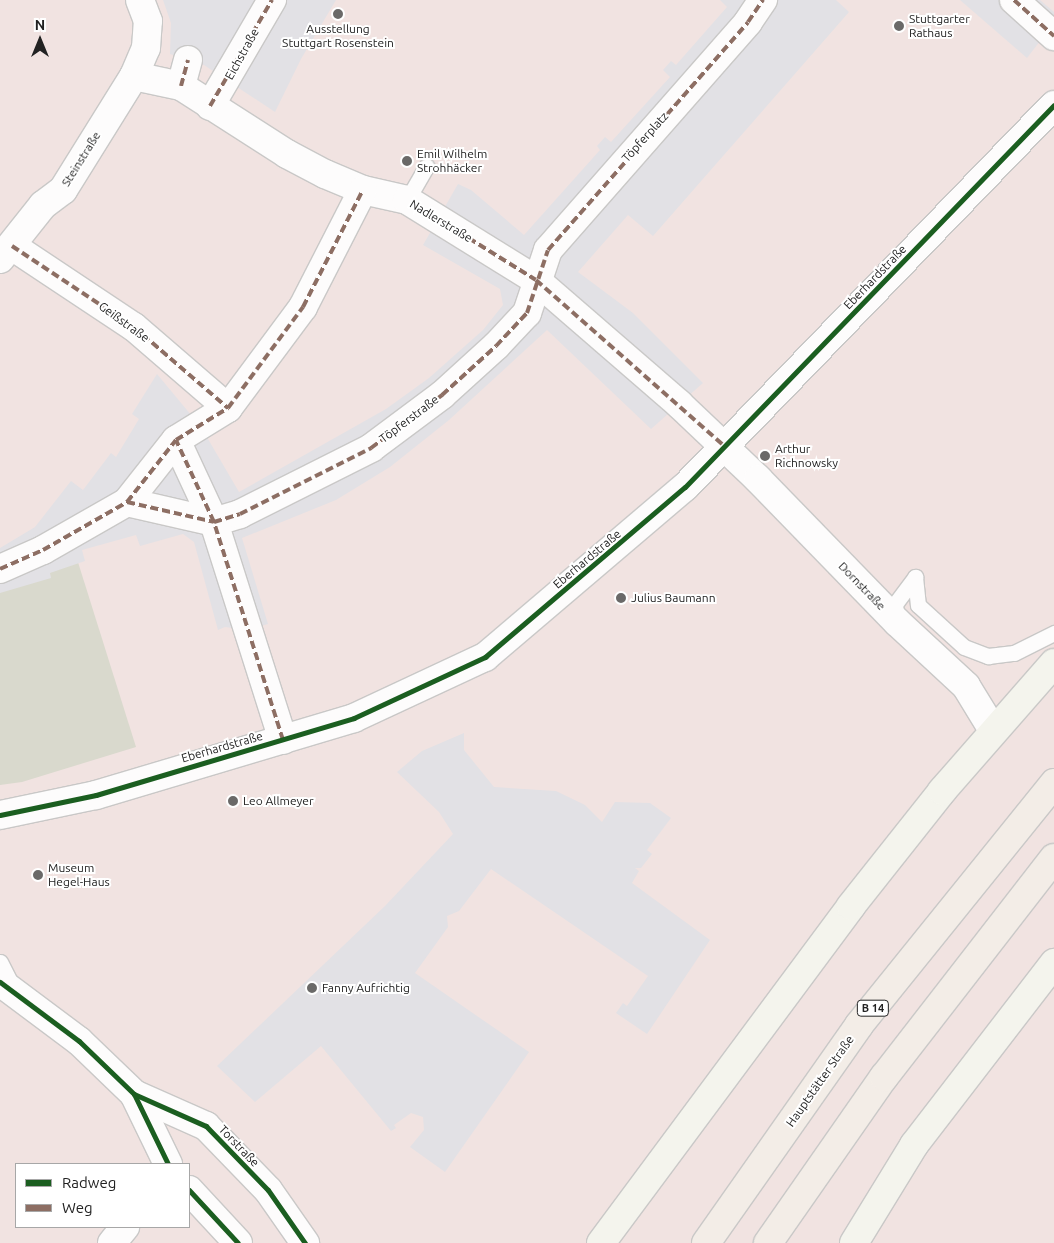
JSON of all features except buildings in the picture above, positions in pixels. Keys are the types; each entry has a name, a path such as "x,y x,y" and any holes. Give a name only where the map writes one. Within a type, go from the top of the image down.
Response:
{"main road":[{"name":"Hauptstätter Straße","path":"706,1243 859,1025 1054,783"},
{"path":"768,1243 884,1077 944,1003 990,938 1054,858"},
{"path":"990,938 1054,887"}],"street":[{"path":"134,76 146,48 148,21 140,0"},
{"name":"Eichstraße","path":"210,106 272,0"},
{"name":"Töpferplatz","path":"536,280 548,250 748,22 763,0"},
{"path":"1014,0 1054,36"},
{"path":"181,86 188,60"},
{"name":"Nadlerstraße","path":"134,76 181,86 287,154 363,190 407,200 536,280 724,446"},
{"name":"Steinstraße","path":"6,252 43,206 63,190 134,76"},
{"name":"Eberhardstraße","path":"3,817 96,794 354,718 485,657 678,493 1054,105"},
{"path":"0,568 43,550 127,502 176,440 228,408 303,307 363,190"},
{"name":"Geißstraße","path":"6,252 134,327 228,408"},
{"name":"Töpferstraße","path":"214,522 240,514 371,448 442,395 496,346 527,313 536,280"},
{"path":"176,440 214,522 283,740"},
{"name":"Dornstraße","path":"724,446 897,622 966,686 993,730"},
{"path":"127,502 214,522"},
{"path":"601,1243 851,906 993,730 1054,663"},
{"path":"854,1243 914,1145 1054,963"},
{"name":"Torstraße","path":"9,988 79,1041 134,1094 206,1126 268,1190 305,1243"},
{"name":"Torstraße","path":"134,1094 168,1163"},
{"path":"190,1191 238,1243"},
{"path":"112,1243 124,1228"}],"lane":[{"path":"407,200 427,166"},
{"path":"897,622 894,604 914,577 918,605 964,647 988,656 1014,653 1054,633"},
{"path":"0,962 9,988"}],"shaded area":[{"path":"0,0 1054,0 1054,1243 0,1243"},
{"path":"163,0 336,0 301,59 275,112 204,65 170,54 171,23"},
{"path":"720,0 836,0 849,12 653,236 628,215 578,272 633,313 703,383 651,429 547,330 449,420 390,467 336,500 242,538 268,624 247,630 225,627 218,630 194,542 183,534 140,546 136,535 82,550 85,561 50,573 51,578 0,593 0,548 35,527 71,481 83,490 111,453 116,457 139,419 132,414 157,374 201,427 239,492 386,409 429,378 483,330 503,305 500,289 423,245 458,184 471,190 524,235 600,150 597,146 605,137 611,142 670,77 663,70 671,61 676,65 727,7"},
{"path":"960,0 1040,0 1054,12 1054,23 1027,58"},
{"path":"77,559 136,747 22,782 0,785 0,582"},
{"path":"464,733 464,750 494,787 556,791 585,805 602,822 615,802 650,803 671,818 647,850 652,854 641,868 635,868 639,871 632,883 710,940 647,1034 616,1013 623,1003 627,1006 648,976 491,869 459,911 447,916 448,927 415,973 529,1052 445,1172 410,1147 424,1130 423,1117 411,1113 394,1125 396,1128 391,1131 321,1046 255,1102 217,1066 385,906 453,834 439,812 397,772 422,751"}],"marked path":[{"path":"210,106 272,0"},
{"path":"283,740 214,522 240,514 371,448 442,395 496,346 527,313 548,250 748,22 763,0"},
{"path":"1014,0 1054,36"},
{"path":"181,86 188,60"},
{"path":"0,569 43,550 127,502 176,440 228,408 303,307 363,190"},
{"path":"438,219 536,280 724,446"},
{"path":"12,246 134,327 228,408"},
{"path":"127,502 214,522 176,440"}],"cycle path":[{"path":"0,815 96,795 354,718 485,657 685,487 1054,105"},
{"path":"0,982 79,1041 134,1094 206,1126 268,1190 305,1243"},
{"path":"134,1094 168,1163"},
{"path":"190,1191 238,1243"}],"place":[{"name":"Ausstellung Stuttgart Rosenstein","path":"338,14"},
{"name":"Stuttgarter Rathaus","path":"899,26"},
{"name":"Emil Wilhelm Strohhäcker","path":"407,161"},
{"name":"Arthur Richnowsky","path":"765,456"},
{"name":"Julius Baumann","path":"621,598"},
{"name":"Leo Allmeyer","path":"233,801"},
{"name":"Museum Hegel-Haus","path":"38,875"},
{"name":"Fanny Aufrichtig","path":"312,988"}]}
